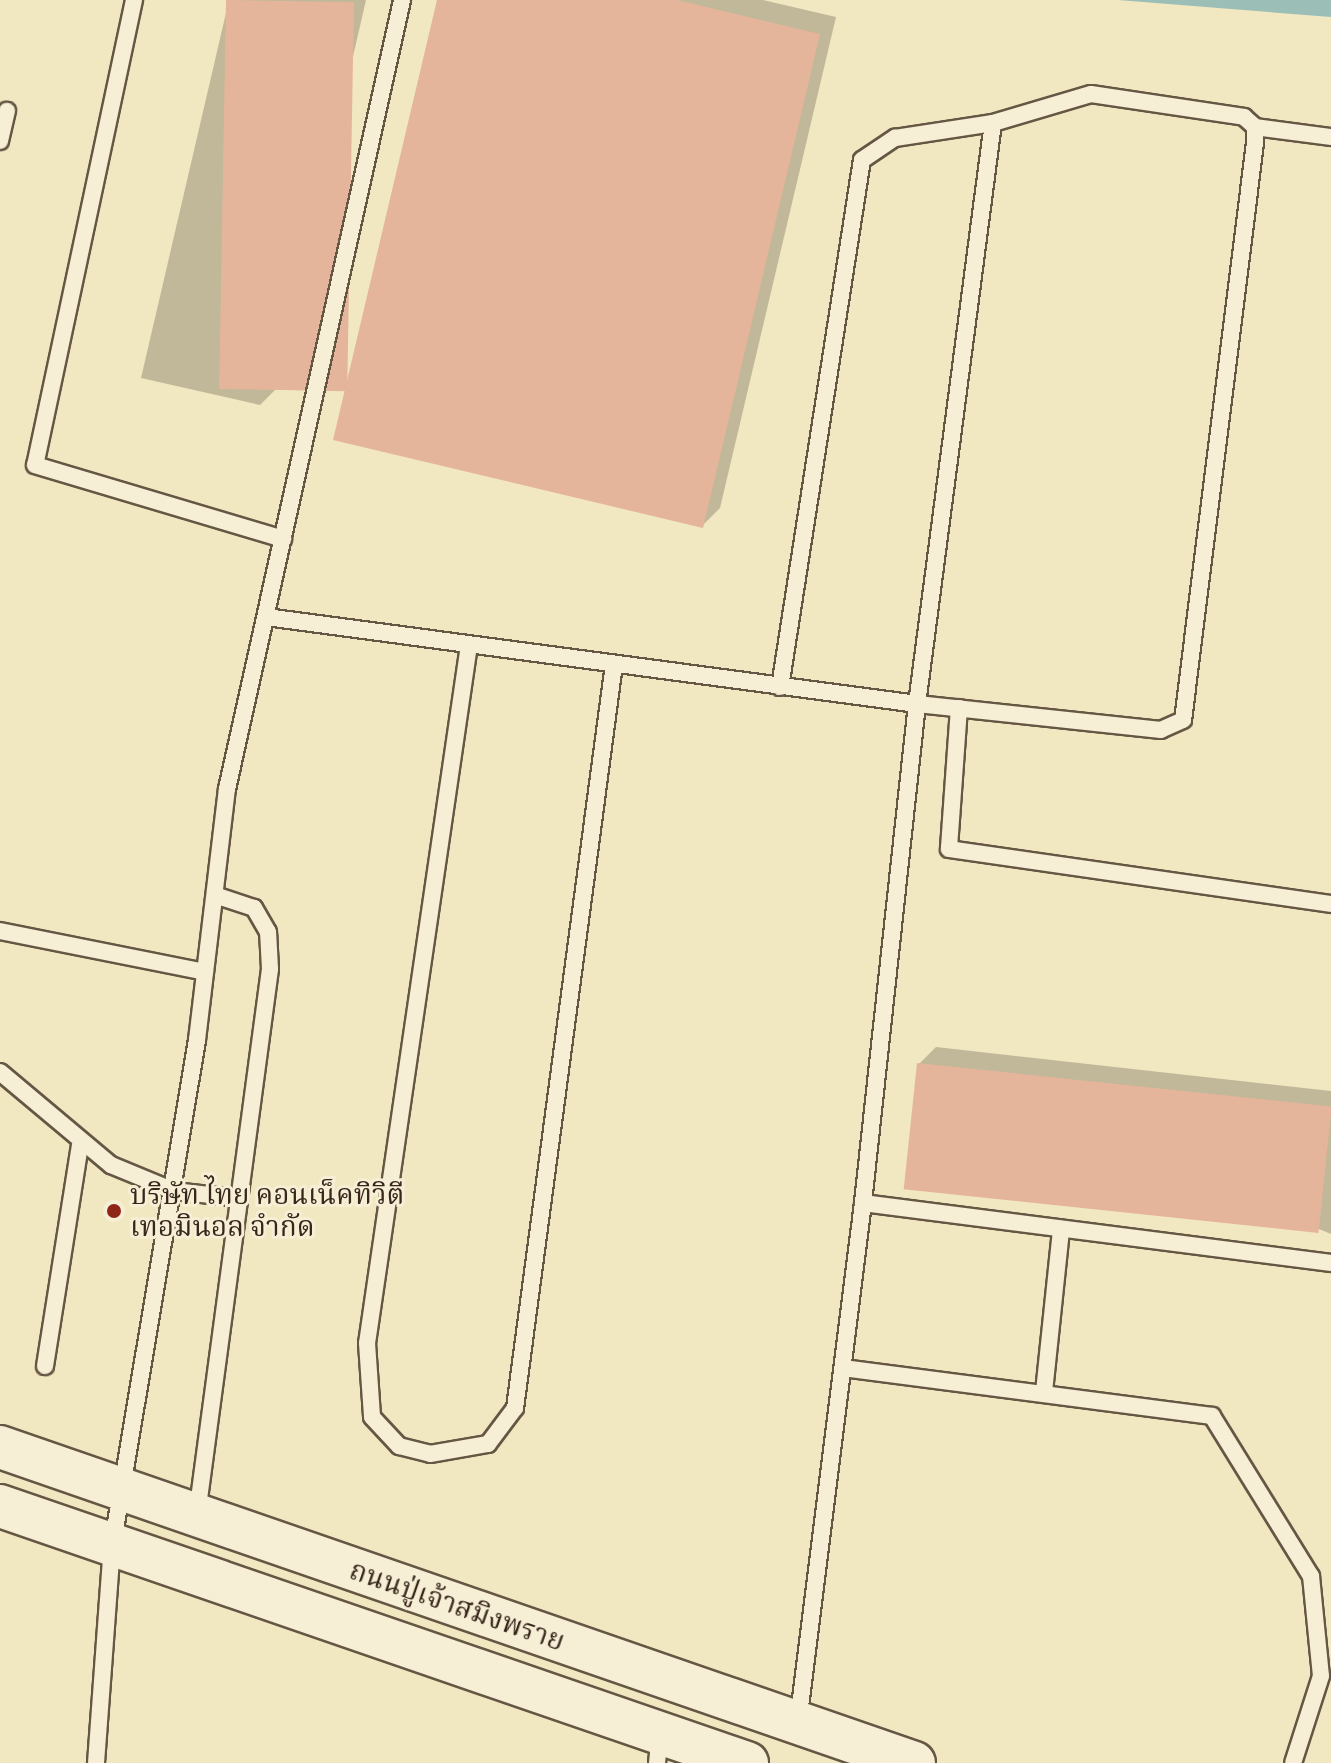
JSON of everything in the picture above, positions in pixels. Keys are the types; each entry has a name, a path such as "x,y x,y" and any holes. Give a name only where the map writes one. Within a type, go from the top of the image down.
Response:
{"main road":[{"name":"ถนนปู่เจ้าสมิงพราย","path":"0,1447 914,1763"},
{"name":"ถนนปู่เจ้าสมิงพราย","path":"0,1506 659,1748 747,1763"}],"lane":[{"path":"134,0 35,465 283,539"},
{"path":"96,1763 112,1547 174,1191 227,789 402,0"},
{"path":"780,687 862,160 895,138 993,123 1091,94 1244,117 1255,127 1331,137"},
{"path":"0,141 7,111"},
{"path":"798,1723 863,1203 917,704 993,123"},
{"path":"266,617 917,704 1161,730 1183,720 1255,127"},
{"path":"469,645 367,1343 372,1417 399,1446 430,1454 488,1444 515,1408 614,664"},
{"path":"959,708 949,849 1331,904"},
{"path":"196,1515 236,1198 270,969 268,932 254,908 215,895"},
{"path":"0,931 205,972"},
{"path":"0,1072 80,1145 174,1191 236,1198"},
{"path":"45,1366 80,1145"},
{"path":"863,1203 1331,1263"},
{"path":"1044,1392 1061,1229"},
{"path":"843,1368 1186,1410 1212,1416 1226,1432 1311,1576 1321,1676 1293,1763"}],"water":[{"path":"1118,0 1331,0 1331,17"}],"building":[{"path":"226,0 354,2 347,391 219,389"},
{"path":"437,0 677,0 820,34 703,528 333,440"},
{"path":"917,1063 1331,1107 1318,1233 904,1189"}],"place":[{"name":"บริษัท ไทย คอนเน็คทิวิตี เทอมินอล จำกัด","path":"114,1211"}]}
